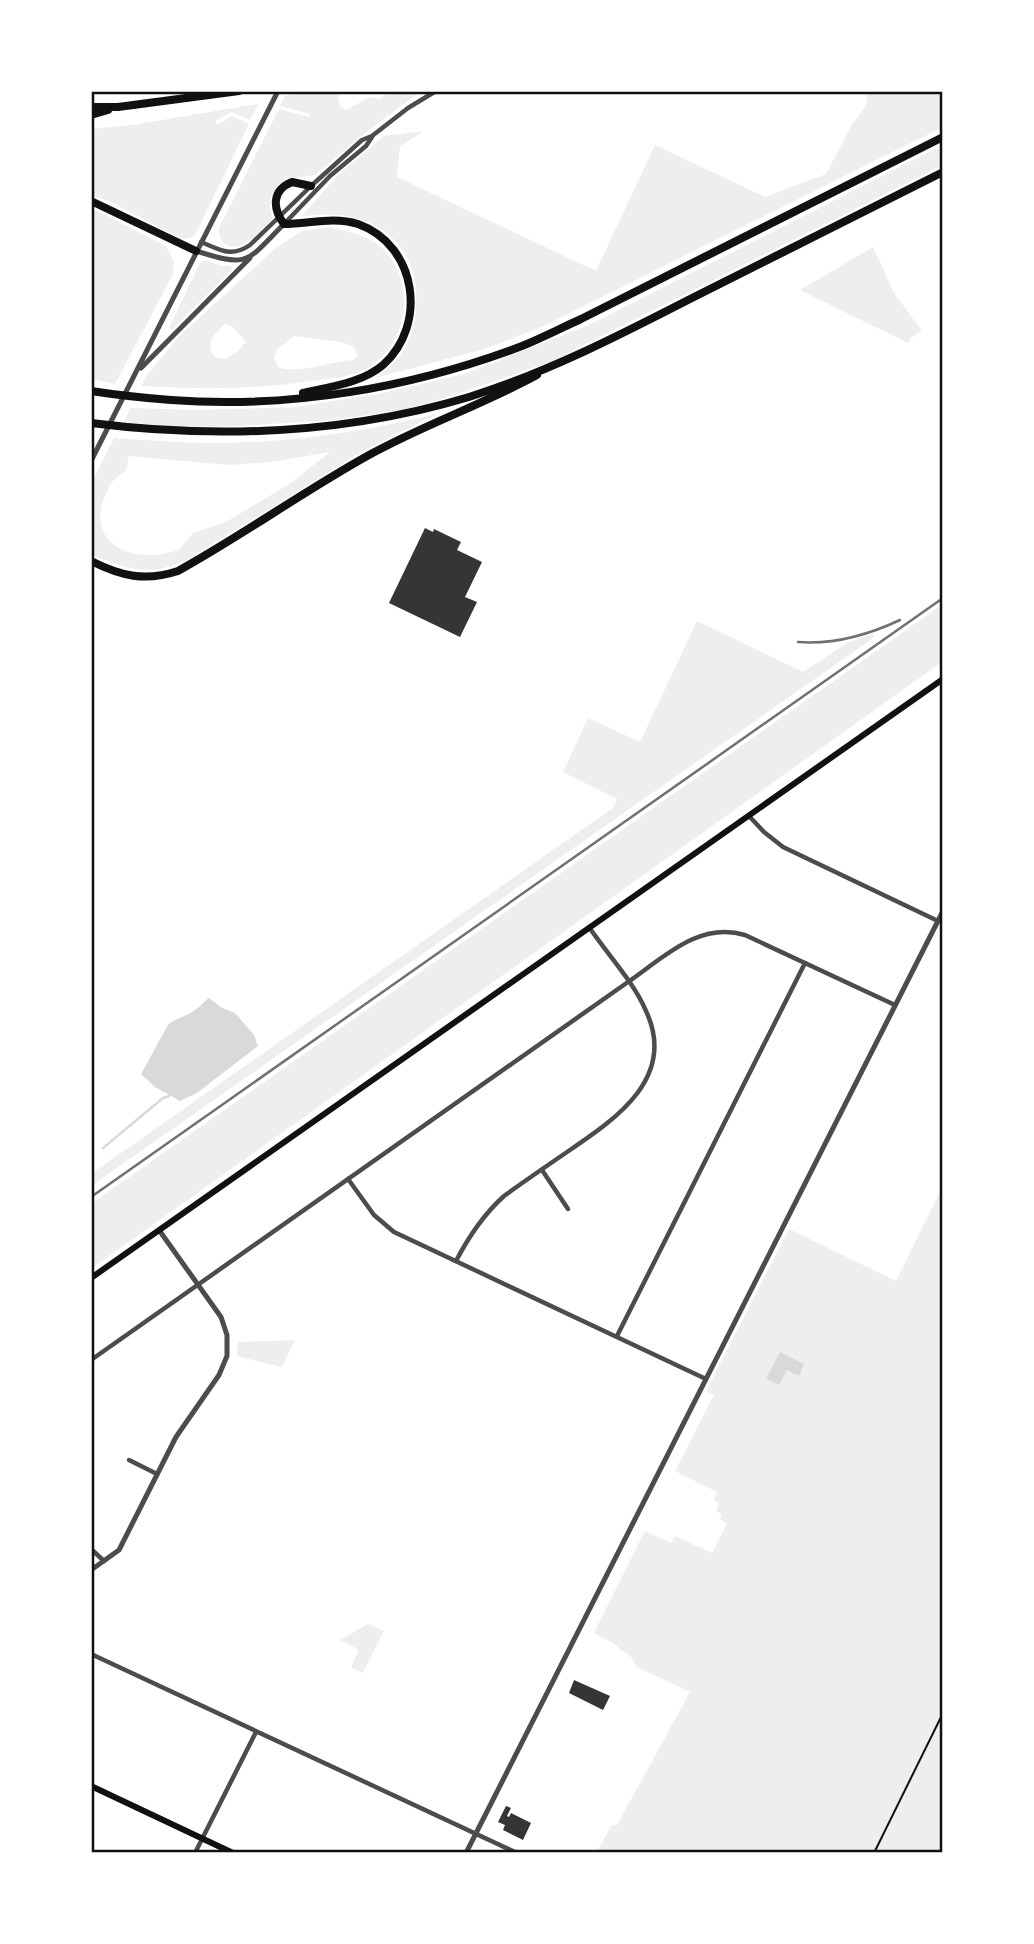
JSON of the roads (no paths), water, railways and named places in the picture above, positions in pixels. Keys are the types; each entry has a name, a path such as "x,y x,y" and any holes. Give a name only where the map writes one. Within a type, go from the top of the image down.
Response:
{"highway":[{"path":"91,107 118,107 239,91"},
{"path":"91,116 118,107"},
{"path":"91,391 172,400 273,400 360,391 472,363 524,345 943,137"},
{"path":"91,561 123,575 141,578 160,577 178,571 369,455 436,422 505,393 943,172"},
{"path":"273,400 369,375 395,352 411,317 412,294 407,274 389,245 375,233 359,225 338,220 282,221 275,205 281,188 299,181 311,186"},
{"path":"91,201 196,251"},
{"path":"91,423 155,431 223,433 350,424 470,397 566,360"}],"main road":[{"path":"91,1278 943,679"},
{"path":"91,1786 233,1853"}],"street":[{"path":"91,461 278,91"},
{"path":"136,373 250,258 311,186 362,140 372,136 408,107 436,91"},
{"path":"201,242 234,254 242,251 282,221 366,146 372,136"},
{"path":"196,251 227,261 250,258"},
{"path":"749,815 783,847 938,921"},
{"path":"466,1853 943,911"},
{"path":"456,1261 477,1225 491,1209 505,1196 614,1118 634,1098 648,1076 654,1054 653,1031 647,1012 589,927"},
{"path":"91,1360 628,982 701,935 720,932 745,935 895,1005"},
{"path":"617,1336 805,963"},
{"path":"542,1170 568,1209"},
{"path":"348,1179 374,1216 386,1226 706,1379"},
{"path":"91,1570 119,1550 182,1427 219,1375 226,1356 228,1341 223,1322 159,1230"},
{"path":"129,1460 157,1474"},
{"path":"91,1549 104,1561"},
{"path":"91,1654 517,1853"},
{"path":"195,1853 256,1732"}],"waterway":[{"path":"103,1148 163,1098 169,1096"}],"railway":[{"path":"91,1197 943,598"},
{"path":"798,642 851,638 900,620"}]}
